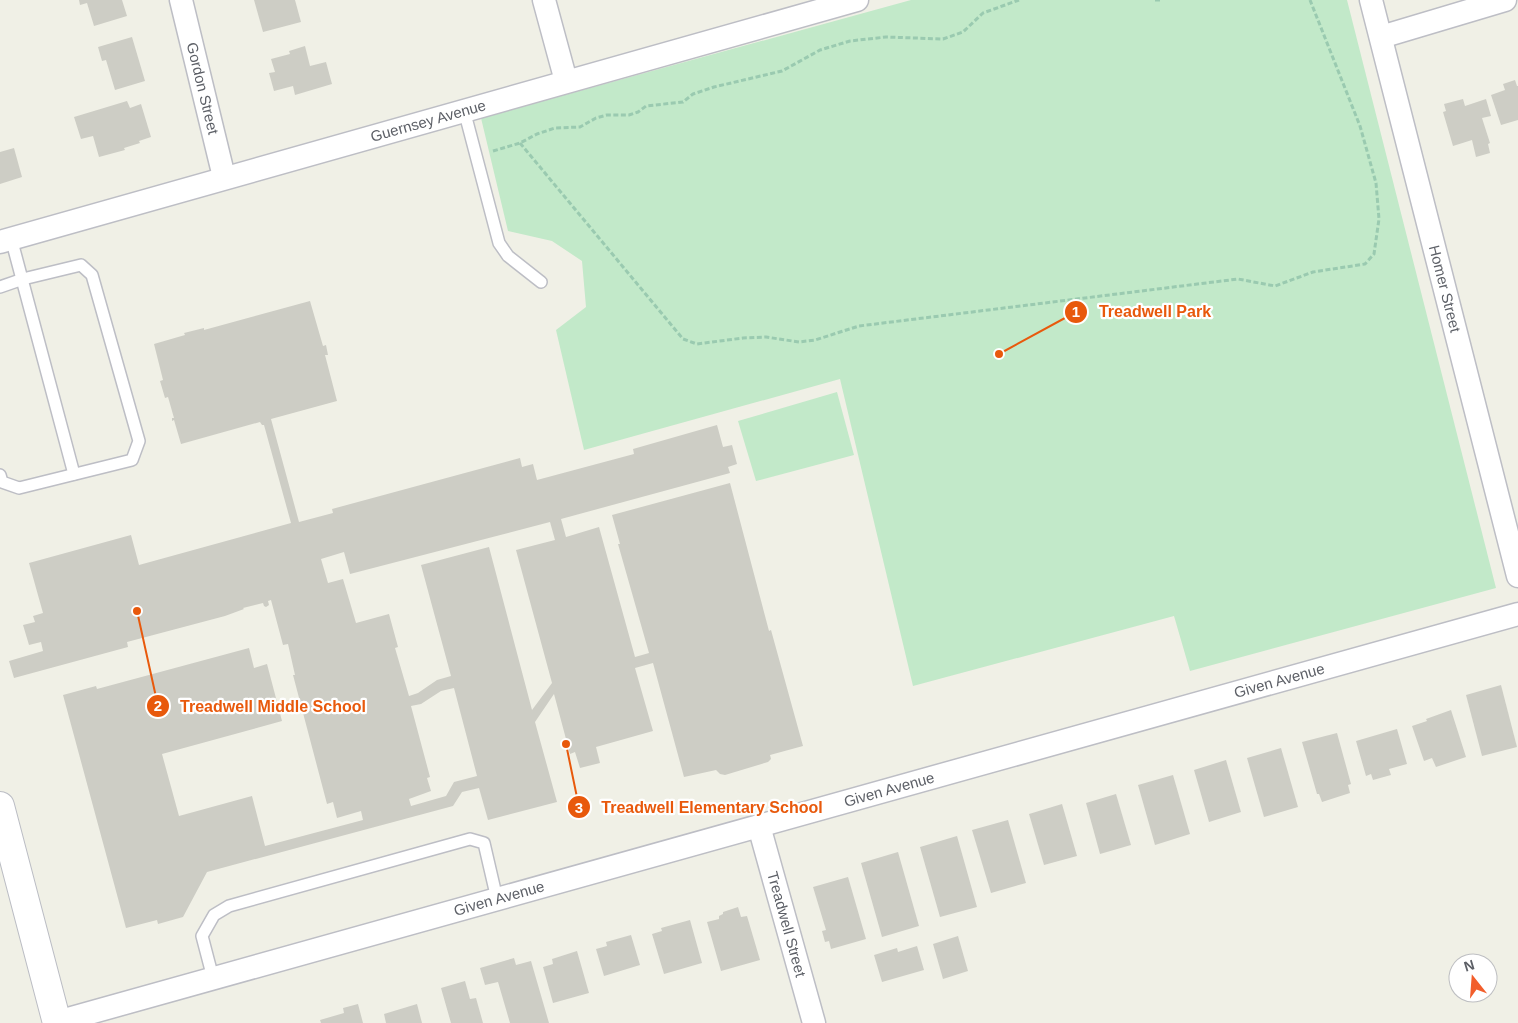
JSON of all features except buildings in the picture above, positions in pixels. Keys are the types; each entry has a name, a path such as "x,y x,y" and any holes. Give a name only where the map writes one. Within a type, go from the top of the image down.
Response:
{"street":[{"name":"Gordon Street","path":"181,0 224,177"},
{"path":"544,0 566,81"},
{"name":"Guernsey Avenue","path":"6,240 857,0"},
{"name":"Homer Street","path":"1371,0 1518,576"},
{"path":"1380,37 1505,0"},
{"name":"Given Avenue","path":"57,1022 1518,614"},
{"path":"0,806 57,1022"},
{"name":"Treadwell Street","path":"759,826 814,1023"}],"lane":[{"path":"464,110 499,243 508,256 542,282"},
{"path":"6,240 24,279 74,474"},
{"path":"0,287 81,264 92,275 140,441 132,460 20,488 2,482 0,475"},
{"path":"213,978 202,936 214,915 229,906 248,900 470,839 484,843 497,899"}],"path":[{"path":"476,156 520,143 537,134 555,128 580,127 596,118 607,115 628,115 638,112 646,106 683,102 693,94 714,87 782,71 820,50 850,42 886,37 944,39 963,32 983,13 1019,0"},
{"path":"1155,0 1162,0"},
{"path":"520,143 683,339 697,344 766,337 799,342 815,340 859,326 1238,280 1275,286 1313,272 1365,264 1374,254 1380,219 1376,183 1360,126 1310,0"}],"green space":[{"path":"911,0 1347,0 1496,588 1190,671 1174,616 913,686 840,379 584,450 556,330 586,307 582,261 552,241 508,231 481,118"},
{"path":"837,392 854,455 756,481 738,421"}],"place":[{"name":"Treadwell Park","path":"999,354"},
{"name":"Treadwell Middle School","path":"137,611"},
{"name":"Treadwell Elementary School","path":"566,744"}]}
